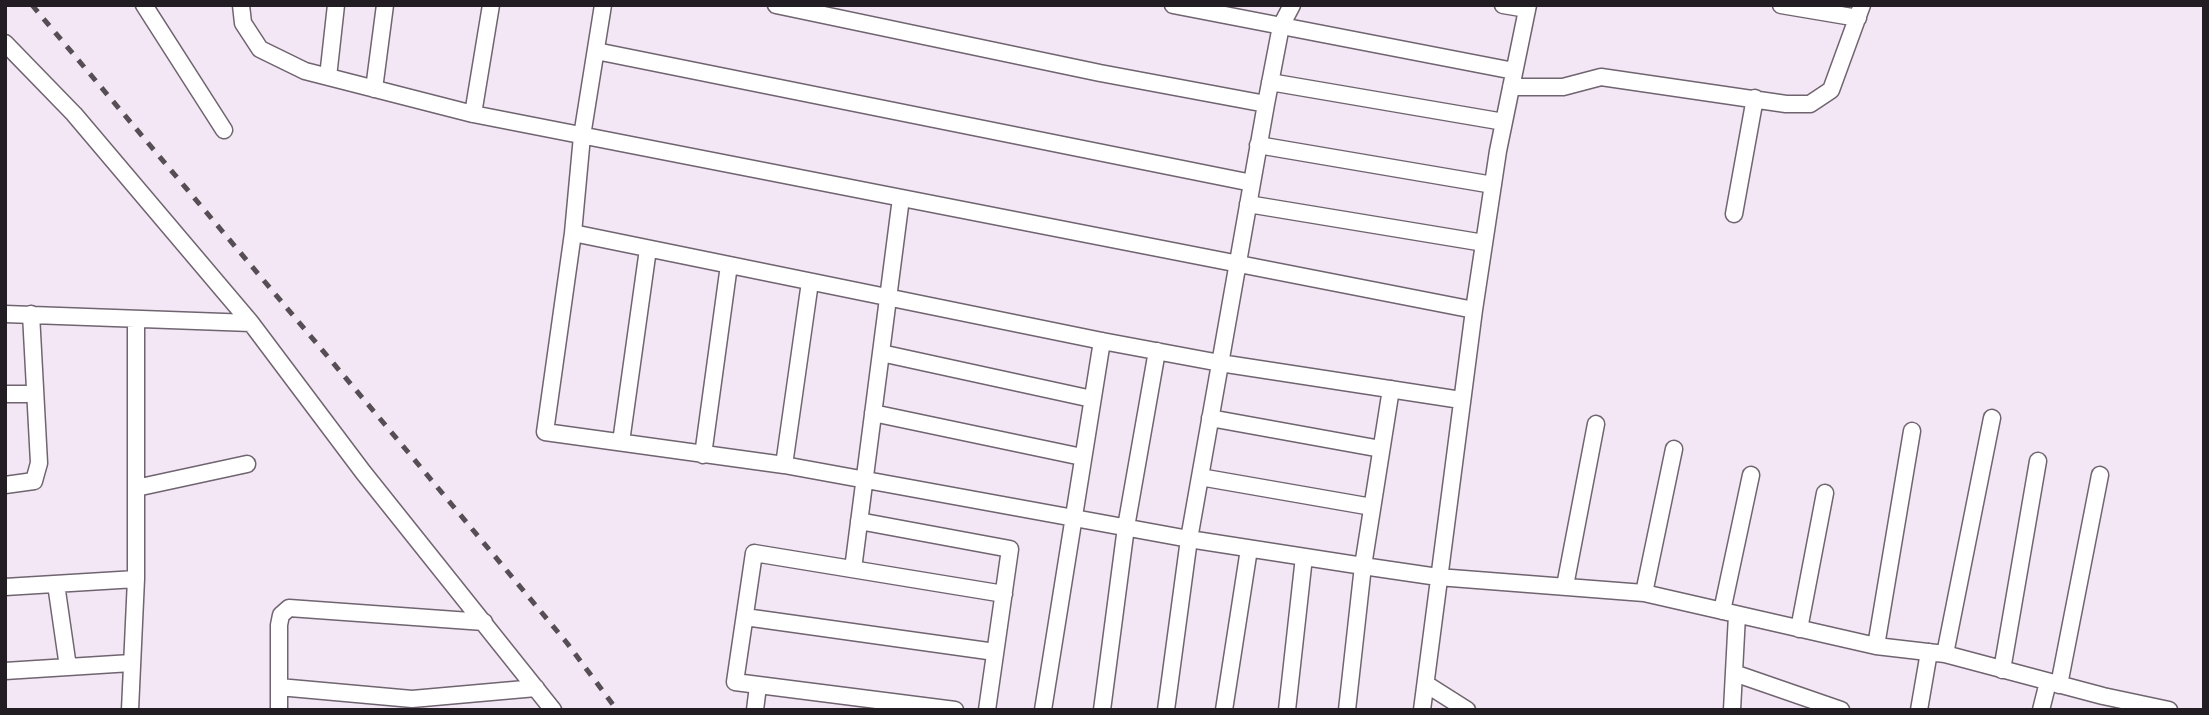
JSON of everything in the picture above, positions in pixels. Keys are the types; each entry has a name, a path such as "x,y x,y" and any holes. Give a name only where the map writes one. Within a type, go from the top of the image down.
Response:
{"street":[{"path":"144,5 224,130"},
{"path":"241,5 243,23 260,49 305,71 473,114 1474,310"},
{"path":"328,77 336,5"},
{"path":"374,89 385,5"},
{"path":"473,114 491,5"},
{"path":"603,5 582,136 573,233 545,432 865,478 1189,539 1438,577 1644,593 1876,646 1937,653 2054,683 2102,703 2163,709"},
{"path":"776,5 1100,74 1266,104"},
{"path":"1173,5 1563,88 1601,77 1786,104 1810,104 1831,90 1860,11 1781,5"},
{"path":"1166,710 1189,539 1258,145 1281,26 1292,5"},
{"path":"1422,710 1461,400 1484,243 1527,7 1503,5"},
{"path":"5,44 74,114 251,323 363,472 553,710"},
{"path":"596,51 1252,183"},
{"path":"1270,82 1504,122"},
{"path":"1734,214 1755,98"},
{"path":"1258,145 1493,185"},
{"path":"853,569 901,198"},
{"path":"1248,204 1484,243"},
{"path":"573,233 1102,341 1220,363 1461,400"},
{"path":"621,442 648,249"},
{"path":"703,455 729,265"},
{"path":"784,465 810,282"},
{"path":"5,314 251,323"},
{"path":"5,485 34,481 39,463 31,314"},
{"path":"130,710 136,579 136,319"},
{"path":"1043,710 1102,341"},
{"path":"1102,710 1126,527 1157,351"},
{"path":"881,353 1092,399"},
{"path":"1347,710 1363,566 1391,389"},
{"path":"5,394 35,394"},
{"path":"873,413 1082,457"},
{"path":"1210,418 1381,449"},
{"path":"1919,710 1937,653 1992,418"},
{"path":"1564,586 1596,424"},
{"path":"1876,646 1912,431"},
{"path":"1644,593 1674,449"},
{"path":"2002,670 2038,461"},
{"path":"136,488 247,464"},
{"path":"1731,710 1734,673 1730,613 1751,475"},
{"path":"2041,710 2054,683 2100,475"},
{"path":"1200,477 1372,507"},
{"path":"1799,629 1825,493"},
{"path":"859,522 1010,549 987,710"},
{"path":"1224,710 1249,549"},
{"path":"955,710 822,702 735,682 754,553 1004,594"},
{"path":"1287,710 1304,557"},
{"path":"5,587 136,579"},
{"path":"56,584 68,667"},
{"path":"279,710 279,625 281,615 289,608 484,622"},
{"path":"744,617 995,652"},
{"path":"5,671 131,663"},
{"path":"1734,673 1816,706 1841,710"},
{"path":"1426,684 1467,710"},
{"path":"755,710 758,686"},
{"path":"279,687 412,699 536,688"}],"railway":[{"path":"32,5 567,643 617,710"}]}
